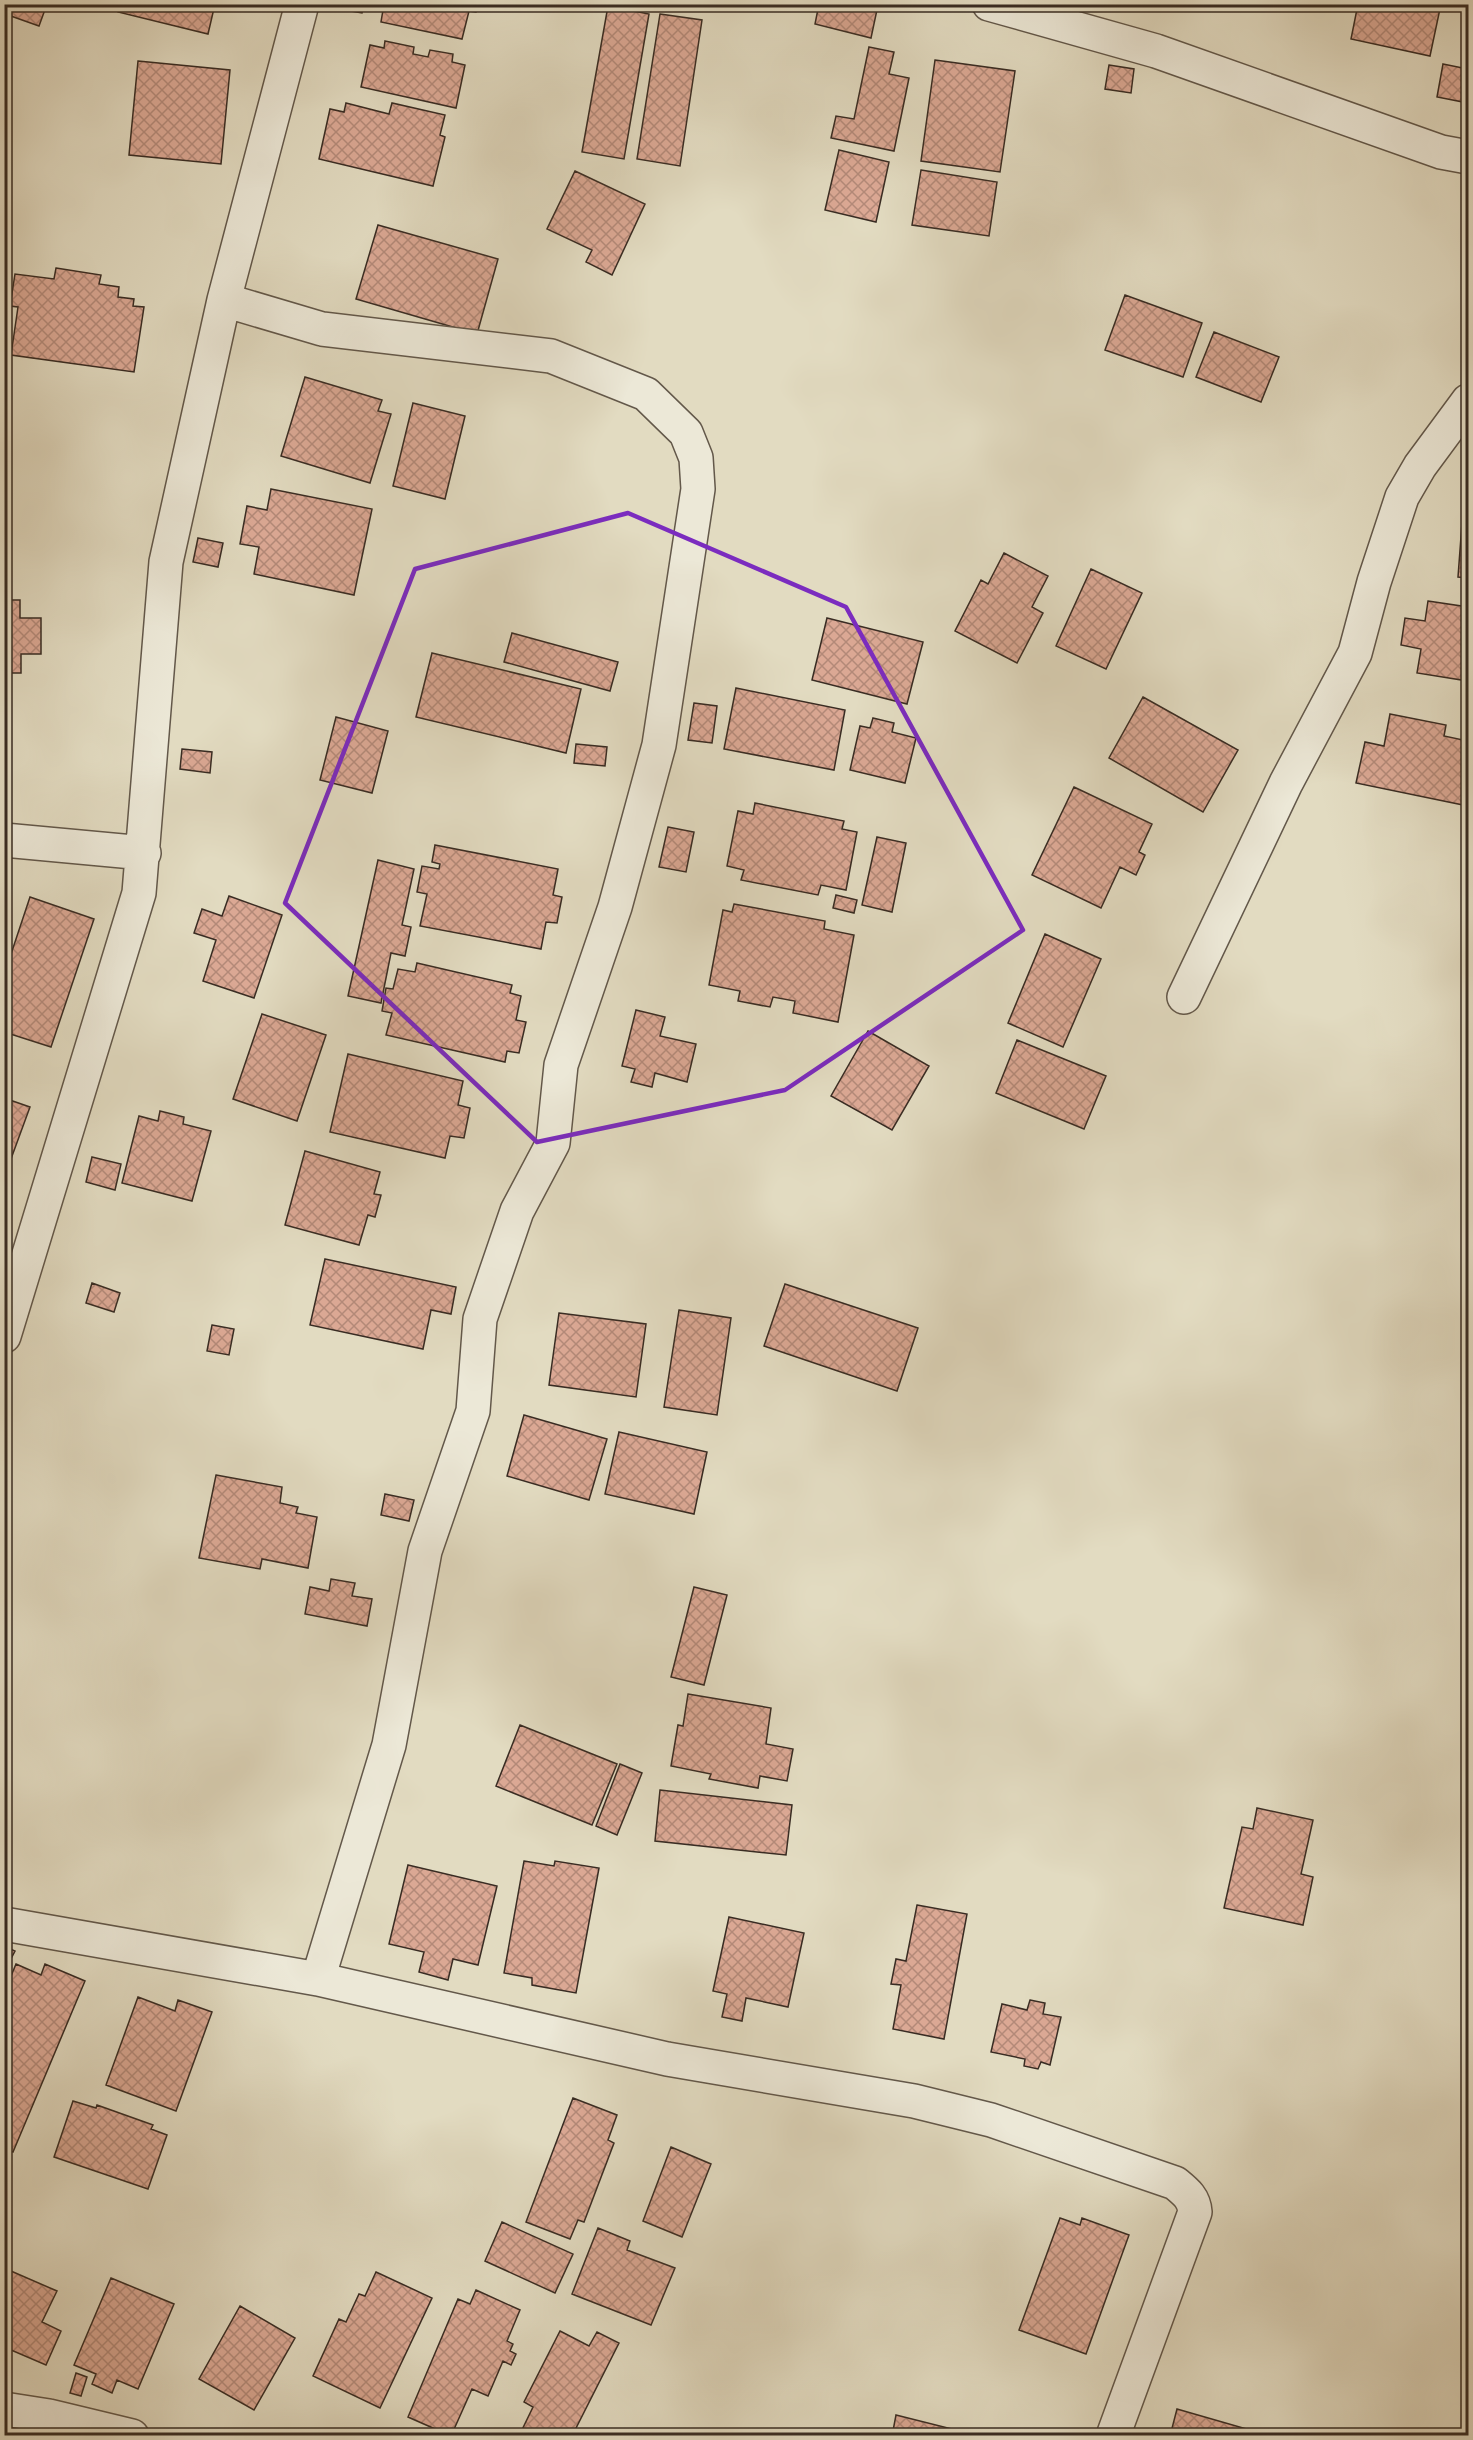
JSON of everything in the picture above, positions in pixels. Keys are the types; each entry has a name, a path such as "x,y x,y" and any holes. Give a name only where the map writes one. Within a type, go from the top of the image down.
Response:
{"street":[{"path":"8,1316 139,893 166,562 224,300 302,4"},
{"path":"989,4 1156,51 1441,152 1468,157"},
{"path":"224,300 322,329 551,356 646,394 686,433 696,458 698,489 659,745 615,907 561,1065 553,1143 517,1211 480,1319 473,1411 425,1551 388,1745 318,1979"},
{"path":"1184,997 1286,783 1355,653 1374,582 1402,497 1420,466 1468,401"},
{"path":"4,840 144,853"},
{"path":"4,1924 318,1979 667,2059 914,2101 991,2120 1175,2183 1189,2194 1195,2203 1196,2212 1113,2436"},
{"path":"4,2409 45,2426 132,2436"}],"highlighted area":[{"path":"628,513 846,607 1023,930 785,1090 537,1142 285,903 415,569"}],"building":[{"path":"12,4 47,4 39,26 8,15"},
{"path":"119,4 215,4 208,34 118,12"},
{"path":"345,4 364,4 362,13 344,10"},
{"path":"384,4 478,4 476,12 469,11 462,39 381,22"},
{"path":"819,4 878,5 871,38 815,24"},
{"path":"1358,4 1441,4 1430,56 1351,39"},
{"path":"608,6 649,14 624,159 582,152"},
{"path":"660,14 702,20 680,166 637,159"},
{"path":"385,41 414,47 413,54 428,57 430,50 453,54 452,62 465,65 456,108 361,87 370,45 384,48"},
{"path":"869,47 894,52 889,74 909,78 894,151 831,138 836,116 854,119"},
{"path":"935,60 1015,71 1000,172 921,161"},
{"path":"138,61 230,70 221,164 129,155"},
{"path":"1443,64 1468,69 1463,102 1437,97"},
{"path":"1109,65 1134,69 1131,93 1105,89"},
{"path":"346,103 389,114 392,103 445,115 440,135 445,137 433,186 319,159 330,109 344,112"},
{"path":"839,150 889,162 876,222 825,210"},
{"path":"921,170 997,182 989,236 912,225"},
{"path":"575,171 645,204 612,275 586,262 592,250 547,229"},
{"path":"378,225 498,259 477,334 356,299"},
{"path":"56,268 101,275 99,284 119,287 118,297 134,299 133,306 144,307 134,372 11,355 18,307 10,306 15,274 54,279"},
{"path":"1125,295 1202,323 1183,377 1105,350"},
{"path":"1214,332 1279,357 1261,402 1196,377"},
{"path":"305,377 382,400 378,411 391,414 370,483 281,456"},
{"path":"413,403 465,416 445,499 393,486"},
{"path":"271,489 372,509 354,595 254,574 259,547 240,544 247,506 267,510"},
{"path":"1462,523 1468,523 1468,578 1458,577"},
{"path":"198,538 223,543 218,567 193,562"},
{"path":"1004,553 1048,576 1032,607 1043,613 1017,663 955,631 981,580 988,584"},
{"path":"1091,569 1142,593 1106,669 1056,646"},
{"path":"4,600 20,600 20,618 41,618 41,654 21,654 21,673 4,673"},
{"path":"1428,601 1468,607 1468,681 1417,673 1421,649 1401,645 1405,618 1425,621"},
{"path":"827,618 923,642 907,704 812,680"},
{"path":"512,633 618,662 610,691 504,662"},
{"path":"432,653 581,689 566,753 416,717"},
{"path":"736,688 845,710 834,770 724,749"},
{"path":"1143,697 1238,750 1203,812 1109,758"},
{"path":"694,703 717,706 712,743 688,740"},
{"path":"1390,714 1446,725 1444,736 1468,741 1468,806 1356,783 1365,742 1384,746"},
{"path":"336,717 388,731 372,793 320,780"},
{"path":"873,718 894,723 892,732 916,738 905,783 850,770 860,726 870,728"},
{"path":"576,744 607,747 605,766 574,763"},
{"path":"182,749 212,752 210,773 180,769"},
{"path":"1074,787 1152,824 1139,852 1145,855 1136,875 1120,867 1101,908 1032,875"},
{"path":"755,803 844,821 842,829 857,832 846,890 821,885 818,895 741,880 744,870 727,866 738,811 753,814"},
{"path":"668,827 694,832 686,872 659,867"},
{"path":"877,837 906,843 892,912 862,905"},
{"path":"435,845 558,869 553,895 562,897 557,923 546,922 541,949 420,926 427,894 417,892 422,866 439,869 440,864 432,862"},
{"path":"378,860 414,869 402,925 411,927 405,956 391,953 381,1003 348,996"},
{"path":"836,895 857,900 854,913 833,908"},
{"path":"229,896 282,915 254,998 203,981 216,940 194,933 202,909 222,916"},
{"path":"30,897 94,919 51,1047 4,1032 4,975"},
{"path":"734,904 825,921 824,929 854,935 838,1022 793,1013 795,1001 773,997 770,1007 738,1001 740,991 709,985 723,910 732,912"},
{"path":"1045,934 1101,959 1063,1047 1008,1023"},
{"path":"417,963 512,985 510,993 521,996 516,1020 526,1022 519,1053 507,1051 505,1062 386,1035 392,1013 382,1011 386,988 393,989 398,969 415,972"},
{"path":"636,1010 665,1017 660,1036 696,1044 687,1082 655,1073 652,1087 631,1082 635,1069 622,1066"},
{"path":"262,1014 326,1035 297,1121 233,1099"},
{"path":"868,1031 929,1066 892,1130 831,1096"},
{"path":"1017,1040 1106,1076 1084,1129 996,1093"},
{"path":"348,1054 463,1081 458,1105 470,1108 464,1138 450,1136 445,1158 330,1132"},
{"path":"4,1098 30,1107 4,1178"},
{"path":"160,1111 184,1117 183,1124 211,1131 192,1201 122,1183 139,1116 158,1121"},
{"path":"305,1151 380,1172 374,1194 381,1195 375,1217 368,1215 359,1245 285,1225"},
{"path":"92,1157 121,1164 115,1190 86,1182"},
{"path":"325,1259 456,1287 451,1314 431,1310 423,1349 310,1325"},
{"path":"92,1283 120,1293 114,1312 86,1303"},
{"path":"785,1284 918,1328 897,1391 764,1346"},
{"path":"679,1310 731,1318 717,1415 664,1407"},
{"path":"559,1313 646,1324 636,1397 549,1385"},
{"path":"212,1325 234,1329 229,1355 207,1351"},
{"path":"524,1415 607,1439 589,1500 507,1476"},
{"path":"619,1432 707,1452 694,1514 605,1494"},
{"path":"216,1475 282,1487 280,1503 298,1507 296,1513 317,1517 308,1568 262,1559 260,1569 199,1558"},
{"path":"385,1494 414,1500 409,1521 381,1515"},
{"path":"331,1579 355,1583 352,1596 372,1599 367,1626 305,1614 310,1587 329,1591"},
{"path":"694,1587 727,1595 704,1685 671,1677"},
{"path":"688,1694 771,1708 766,1744 793,1749 787,1781 760,1776 758,1788 709,1779 711,1774 671,1766 678,1725 683,1726"},
{"path":"520,1725 617,1764 592,1825 496,1786"},
{"path":"620,1764 642,1773 617,1835 596,1826"},
{"path":"660,1790 792,1805 786,1855 655,1841"},
{"path":"1257,1808 1313,1820 1301,1874 1313,1877 1303,1925 1224,1908 1242,1827 1253,1829"},
{"path":"524,1861 554,1866 555,1861 599,1868 576,1993 532,1985 532,1978 504,1973"},
{"path":"408,1865 497,1886 478,1965 453,1959 448,1980 419,1972 424,1952 389,1944"},
{"path":"917,1905 967,1914 944,2039 893,2029 901,1985 891,1984 896,1959 906,1961"},
{"path":"729,1917 804,1933 788,2007 746,1998 742,2021 722,2017 727,1994 713,1991"},
{"path":"4,1946 15,1951 4,1972"},
{"path":"16,1964 41,1975 45,1964 85,1981 13,2152 4,2148 4,1993"},
{"path":"138,1997 175,2011 178,2000 212,2012 176,2111 106,2085"},
{"path":"1030,2000 1045,2003 1043,2014 1061,2017 1050,2065 1041,2062 1038,2069 1024,2066 1025,2059 991,2052 1002,2004 1027,2010"},
{"path":"573,2098 617,2115 608,2140 614,2143 584,2222 578,2220 570,2239 526,2222"},
{"path":"73,2101 96,2108 97,2105 153,2125 151,2129 167,2135 148,2189 54,2157"},
{"path":"671,2147 711,2164 682,2237 643,2221"},
{"path":"1060,2218 1080,2225 1082,2218 1129,2235 1086,2354 1019,2330"},
{"path":"502,2222 573,2254 555,2293 485,2261"},
{"path":"598,2228 630,2241 627,2250 675,2268 651,2325 572,2294"},
{"path":"4,2268 57,2291 42,2322 61,2331 46,2365 4,2347"},
{"path":"376,2272 432,2298 380,2408 313,2376 339,2319 346,2322 359,2294 365,2296"},
{"path":"111,2278 174,2304 138,2389 117,2380 112,2393 92,2384 96,2374 74,2365"},
{"path":"476,2290 520,2310 507,2341 513,2344 510,2351 516,2354 511,2365 503,2361 488,2396 472,2389 451,2436 408,2417 458,2299 470,2304"},
{"path":"240,2306 295,2338 254,2410 199,2379"},
{"path":"560,2331 589,2346 597,2332 619,2343 572,2436 519,2436 533,2407 524,2402"},
{"path":"76,2373 87,2377 81,2396 70,2393"},
{"path":"1177,2409 1250,2430 1248,2436 1170,2436"},
{"path":"896,2415 968,2433 968,2436 892,2436"}]}
